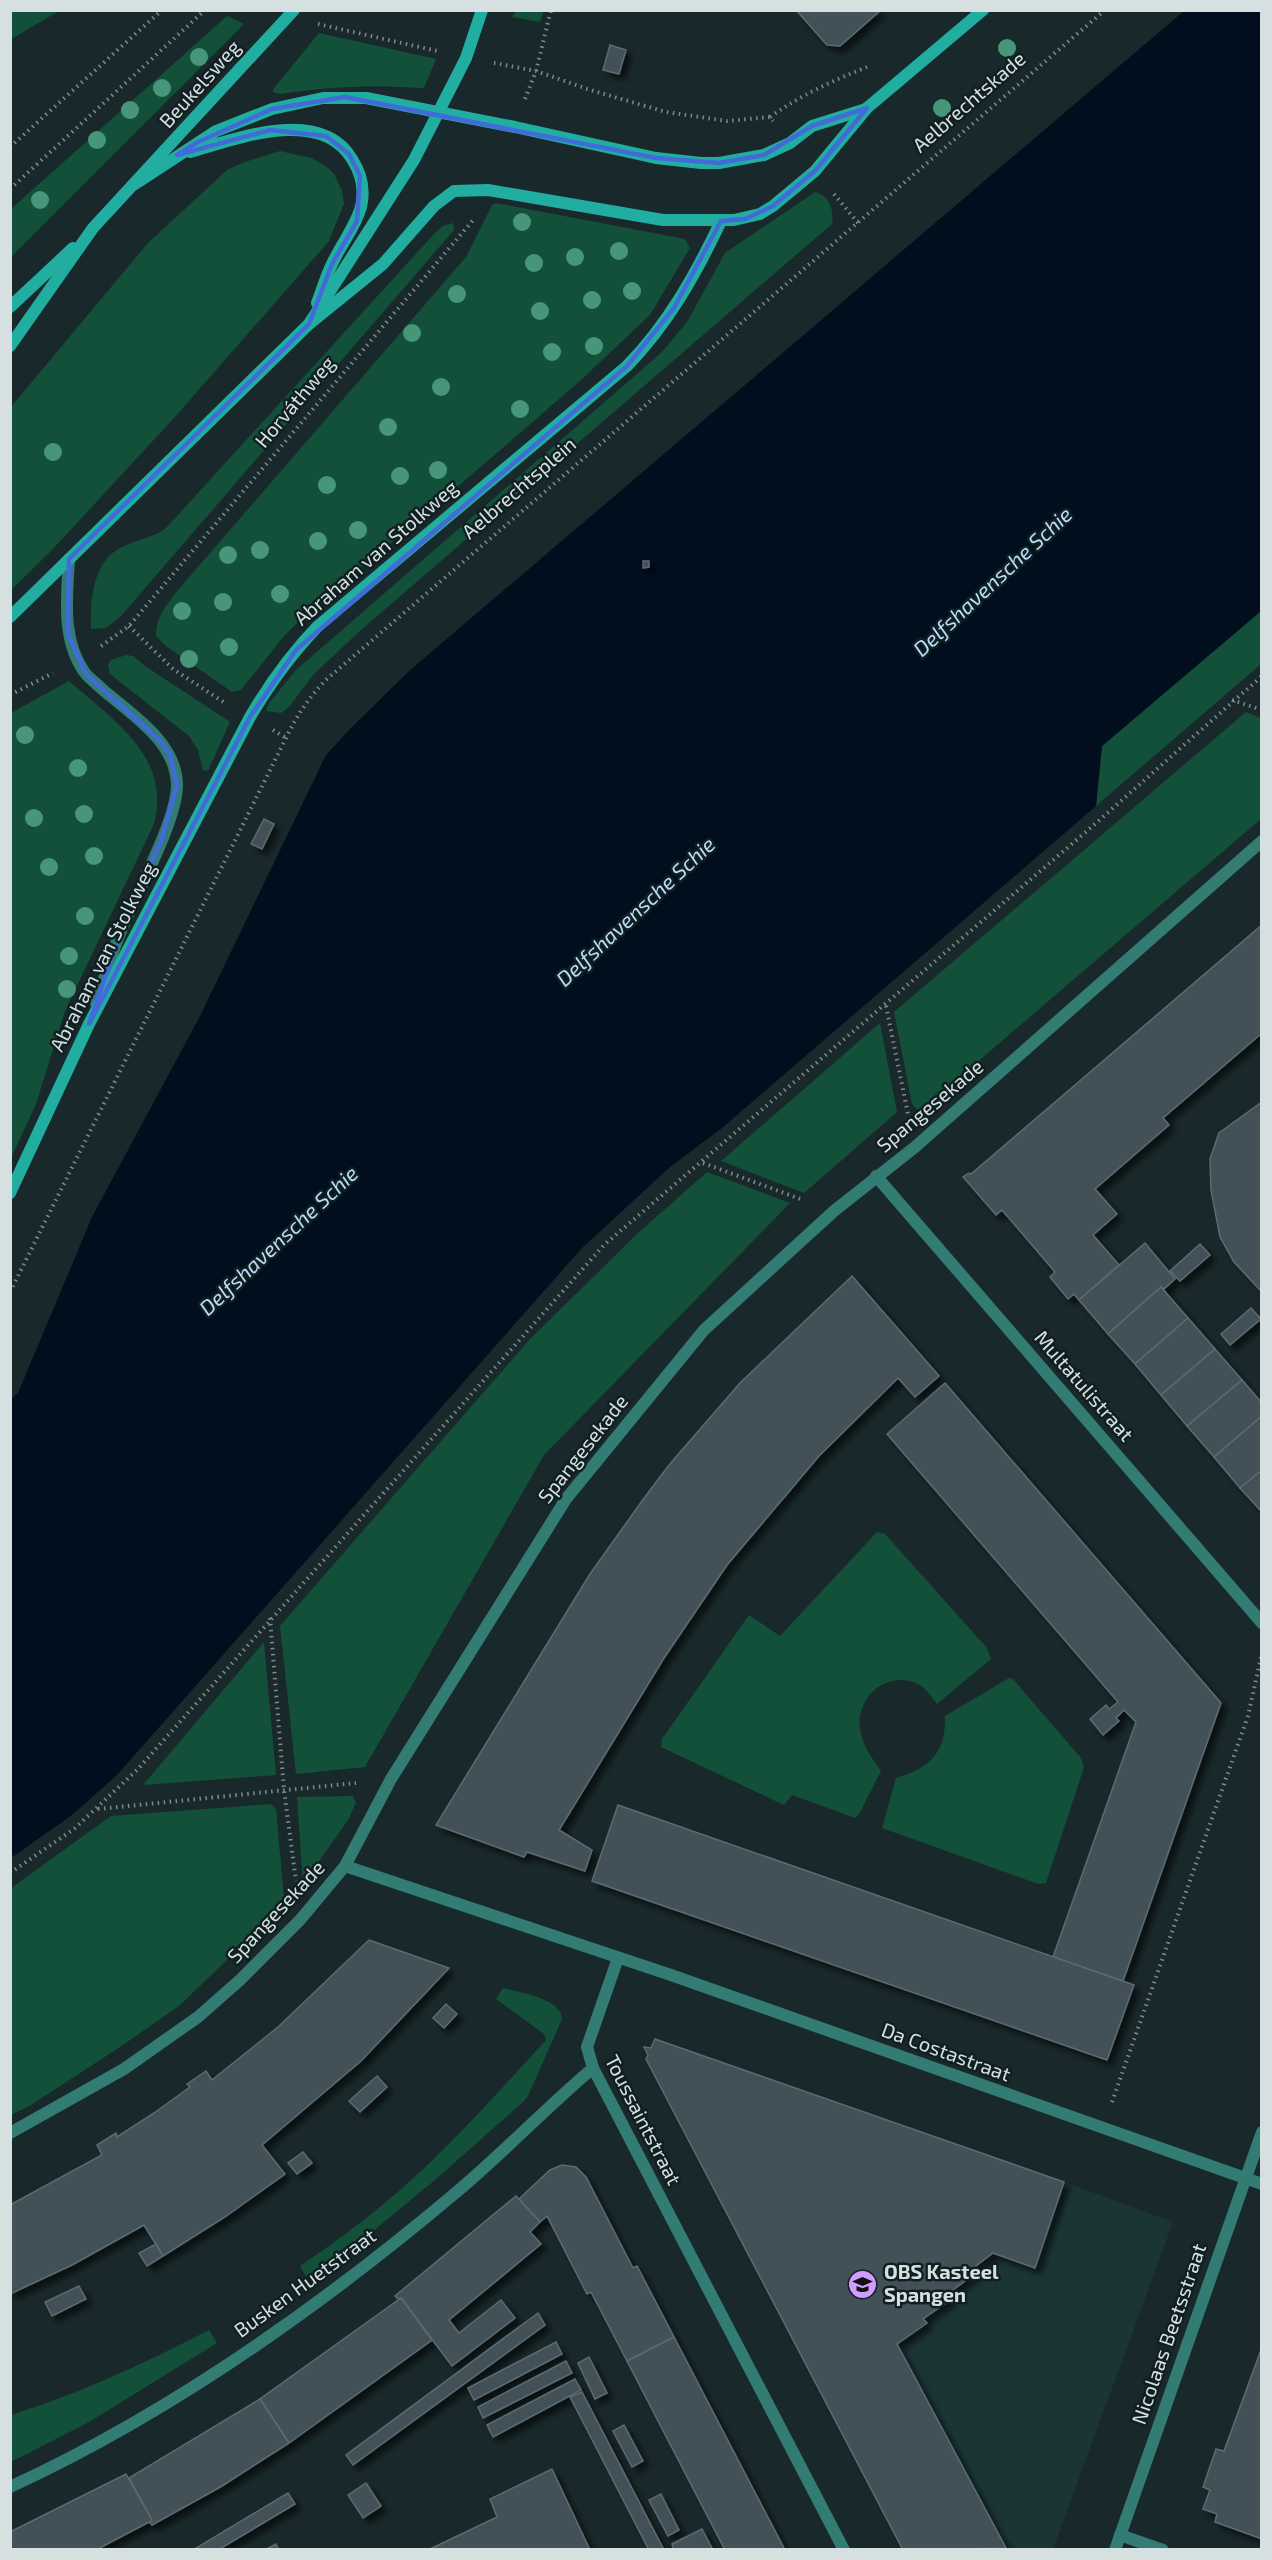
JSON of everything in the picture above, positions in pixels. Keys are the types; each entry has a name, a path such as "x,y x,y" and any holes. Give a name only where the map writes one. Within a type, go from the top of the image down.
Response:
{"street":[{"path":"439,114 465,58 482,10"},
{"path":"309,324 383,264 442,198 454,191 488,190 643,218 721,221 745,219 760,214 815,171 867,108 983,10"},
{"name":"Beukelsweg","path":"135,184 291,13"},
{"path":"10,307 93,228 135,184 216,131 272,109 323,98 366,98 679,162 719,163 764,155 790,143 812,126 867,108"},
{"name":"Horváthweg","path":"10,617 309,324 395,192 439,114"},
{"path":"177,155 270,130 292,130 326,136 349,154 360,176 361,204 357,220 332,264 309,324"},
{"name":"Abraham van Stolkweg","path":"10,1193 88,1024 250,717 271,682 318,626 627,366 647,345 695,275 721,221"},
{"path":"10,346 93,228"},
{"path":"69,559 65,606 69,634 86,674 153,734 170,754 177,786 174,805 122,928 88,1024"},
{"name":"Spangesekade","path":"10,2133 124,2069 189,2024 240,1980 300,1920 345,1866 391,1779 566,1499 704,1330 834,1211 915,1147 1262,842"},
{"name":"Multatulistraat","path":"876,1176 1262,1623"},
{"path":"345,1866 618,1958"},
{"name":"Da Costastraat","path":"618,1958 1262,2184"},
{"name":"Toussaintstraat","path":"618,1958 587,2047 593,2068 844,2550"},
{"name":"Busken Huetstraat","path":"10,2487 84,2450 150,2412 303,2313 460,2190 593,2068"},
{"name":"Nicolaas Beetsstraat","path":"1115,2550 1262,2132"},
{"path":"1120,2535 1163,2550"}],"path":[{"path":"10,147 162,10"},
{"path":"10,189 205,10"},
{"path":"515,127 536,71 551,10"},
{"name":"Aelbrechtskade","path":"858,223 1105,10"},
{"path":"291,13 465,58 536,71 587,89 666,112 727,121 770,117 800,96 874,64"},
{"path":"770,117 790,143"},
{"path":"815,171 858,223"},
{"name":"Horváthweg","path":"10,695 79,659 129,626 472,224 488,190"},
{"name":"Aelbrechtsplein","path":"286,738 300,710 327,679 858,223"},
{"path":"10,1292 286,738 172,669 129,626"},
{"path":"10,1873 74,1829 138,1769 604,1245 886,1006 1262,676"},
{"path":"1232,700 1262,710"},
{"path":"886,1006 915,1147"},
{"path":"703,1163 834,1211"},
{"path":"270,1618 284,1790 300,1920"},
{"path":"1102,2128 1248,1716 1262,1653"},
{"path":"97,1809 391,1779"}],"highlighted area":[{"path":"345,97 656,158 719,163 764,155 812,126 867,108 815,171 773,206 745,219 721,221 674,308 627,366 296,650 250,717 89,1024 122,928 161,841 177,786 170,754 159,740 86,674 68,634 69,559 309,324 332,264 357,221 360,176 349,154 326,136 270,130 177,155 198,142 272,109"}],"shaded area":[{"path":"1064,2182 1173,2222 1053,2549 1003,2549 1006,2547 897,2344 926,2323 923,2319 950,2300 945,2296 977,2272 972,2269 993,2253 1035,2268"}],"green space":[{"path":"11,10 59,10 59,11 11,39"},
{"path":"516,11 544,11 540,22 512,17"},
{"path":"227,16 244,24 11,257 11,209"},
{"path":"319,33 436,59 424,88 352,87 280,94 273,92"},
{"path":"280,151 311,158 326,166 334,174 342,191 344,204 329,241 174,418 51,551 11,590 11,407 148,243 227,170"},
{"path":"815,192 830,204 832,224 362,629 314,674 288,708 281,713 266,711 269,703 296,670 661,353 687,322 725,253"},
{"path":"496,203 685,239 690,248 650,315 581,380 425,515 320,601 284,636 241,690 232,692 166,646 156,636 162,612 178,590 466,257 492,205"},
{"path":"453,223 454,230 121,616 106,628 91,629 93,593 100,570 106,560 124,546 152,536 167,527 434,234 443,226"},
{"path":"1261,611 1261,664 1096,806 1102,746"},
{"path":"126,655 133,656 230,722 208,771 203,770 198,750 189,736 110,674 108,665 111,660"},
{"path":"69,681 135,742 146,759 154,779 157,800 154,824 65,1011 36,1104 11,1158 11,713"},
{"path":"1246,712 1261,718 1261,819 919,1112 912,1104 894,1012"},
{"path":"880,1023 897,1112 804,1193 721,1161"},
{"path":"707,1172 790,1203 544,1455 365,1767 296,1774 280,1626 530,1339 637,1234"},
{"path":"877,1532 885,1534 987,1648 991,1659 937,1704 917,1683 902,1680 882,1685 867,1698 860,1718 861,1735 865,1746 881,1771 855,1818 792,1795 784,1805 661,1747 662,1739 749,1615 780,1636"},
{"path":"264,1642 276,1775 143,1785"},
{"path":"1009,1678 1013,1679 1081,1758 1084,1767 1046,1883 1038,1884 882,1828 896,1778 919,1769 934,1757 943,1739 945,1716"},
{"path":"353,1796 356,1803 348,1820 303,1884 297,1797"},
{"path":"271,1804 276,1809 284,1899 280,1909 179,2006 31,2105 11,2115 11,1888 111,1816"},
{"path":"503,1988 547,2001 560,2012 562,2019 528,2096 435,2180 315,2279 308,2280 300,2266 363,2221 419,2173 475,2117 546,2040 544,2034 496,1999"},
{"path":"209,2330 217,2343 89,2422 11,2462 11,2415 112,2377"}],"water":[{"name":"Delfshavensche Schie","path":"1184,11 1261,11 1261,611 1102,746 1096,806 722,1128 670,1167 581,1249 117,1775 72,1815 11,1858 10,1400 18,1393 92,1217 199,1018 326,755 409,671"}],"building":[{"path":"796,10 881,10 840,46 827,45"},
{"path":"610,45 626,50 619,74 603,70"},
{"path":"643,561 649,561 649,567 643,568"},
{"path":"264,819 274,824 262,849 251,844"},
{"path":"1262,925 1262,1033 1163,1118 1169,1125 1095,1189 1117,1214 1093,1235 1119,1265 1079,1300 1074,1294 1068,1299 1050,1277 1055,1272 1002,1210 996,1215 963,1177 971,1174"},
{"path":"1262,1102 1262,1292 1234,1262 1220,1237 1211,1190 1210,1159 1219,1133"},
{"path":"1145,1243 1175,1279 1164,1289 1161,1287 1108,1334 1079,1300"},
{"path":"1200,1244 1210,1255 1180,1281 1170,1271"},
{"path":"852,1276 939,1376 915,1397 898,1378 819,1456 727,1565 664,1658 559,1830 592,1850 585,1871 527,1852 524,1857 436,1825 590,1574 669,1465 740,1383"},
{"path":"1161,1287 1188,1318 1135,1364 1108,1334"},
{"path":"1251,1308 1261,1319 1230,1345 1221,1334"},
{"path":"1188,1318 1215,1349 1161,1395 1135,1364"},
{"path":"1215,1349 1242,1380 1187,1426 1161,1395"},
{"path":"1242,1380 1262,1403 1262,1416 1214,1457 1187,1426"},
{"path":"945,1383 1221,1703 1123,1981 1053,1957 1136,1722 1124,1710 1116,1718 1119,1721 1103,1735 1090,1719 1106,1705 1109,1709 1118,1702 887,1434"},
{"path":"1262,1416 1262,1470 1240,1488 1214,1457"},
{"path":"1262,1470 1262,1512 1240,1488"},
{"path":"618,1805 1134,1985 1107,2060 592,1881"},
{"path":"369,1940 449,1968 361,2061 262,2145 285,2174 225,2217 163,2256 144,2225 72,2265 10,2294 10,2205 102,2155 97,2145 116,2133 117,2137 154,2113 190,2087 187,2084 206,2071 212,2080 278,2027"},
{"path":"446,2004 457,2014 444,2028 433,2018"},
{"name":"OBS Kasteel Spangen","path":"655,2039 1064,2182 1035,2268 993,2253 972,2269 977,2272 945,2296 950,2300 923,2319 927,2323 897,2344 1006,2548 903,2550 646,2059 648,2055 644,2047 651,2048"},
{"path":"377,2076 387,2087 360,2112 349,2101"},
{"path":"303,2152 312,2163 297,2174 288,2163"},
{"path":"562,2165 576,2167 586,2177 633,2268 637,2266 674,2337 627,2361 591,2292 587,2294 547,2216 540,2222 519,2199 550,2170"},
{"path":"516,2196 540,2222 530,2232 541,2244 449,2320 459,2333 501,2300 515,2318 452,2366 401,2298 398,2299 395,2296"},
{"path":"156,2244 163,2256 147,2266 139,2253"},
{"path":"79,2286 86,2299 52,2316 45,2302"},
{"path":"401,2298 432,2340 289,2443 260,2399"},
{"path":"538,2313 545,2325 353,2465 346,2455"},
{"path":"674,2337 785,2550 725,2550 627,2361"},
{"path":"556,2342 562,2354 474,2400 468,2388"},
{"path":"1262,2347 1262,2539 1215,2522 1217,2514 1203,2509 1210,2490 1203,2487 1216,2449 1224,2451"},
{"path":"589,2357 607,2393 595,2399 578,2363"},
{"path":"566,2361 572,2373 483,2418 478,2407"},
{"path":"575,2379 581,2390 493,2437 487,2425"},
{"path":"582,2392 664,2550 649,2550 570,2397"},
{"path":"260,2399 289,2443 222,2486 152,2525 149,2522 152,2520 129,2478"},
{"path":"624,2425 643,2461 632,2467 613,2431"},
{"path":"552,2469 590,2550 428,2550 497,2517 490,2499"},
{"path":"126,2474 152,2520 149,2522 96,2550 10,2550 10,2532"},
{"path":"366,2483 381,2506 363,2518 348,2495"},
{"path":"288,2493 295,2504 218,2550 193,2550"},
{"path":"661,2494 679,2530 668,2536 649,2500"},
{"path":"702,2529 713,2550 674,2550 672,2544"},
{"path":"276,2544 279,2550 265,2550"}],"place":[{"name":"OBS Kasteel Spangen","path":"863,2284"}]}
